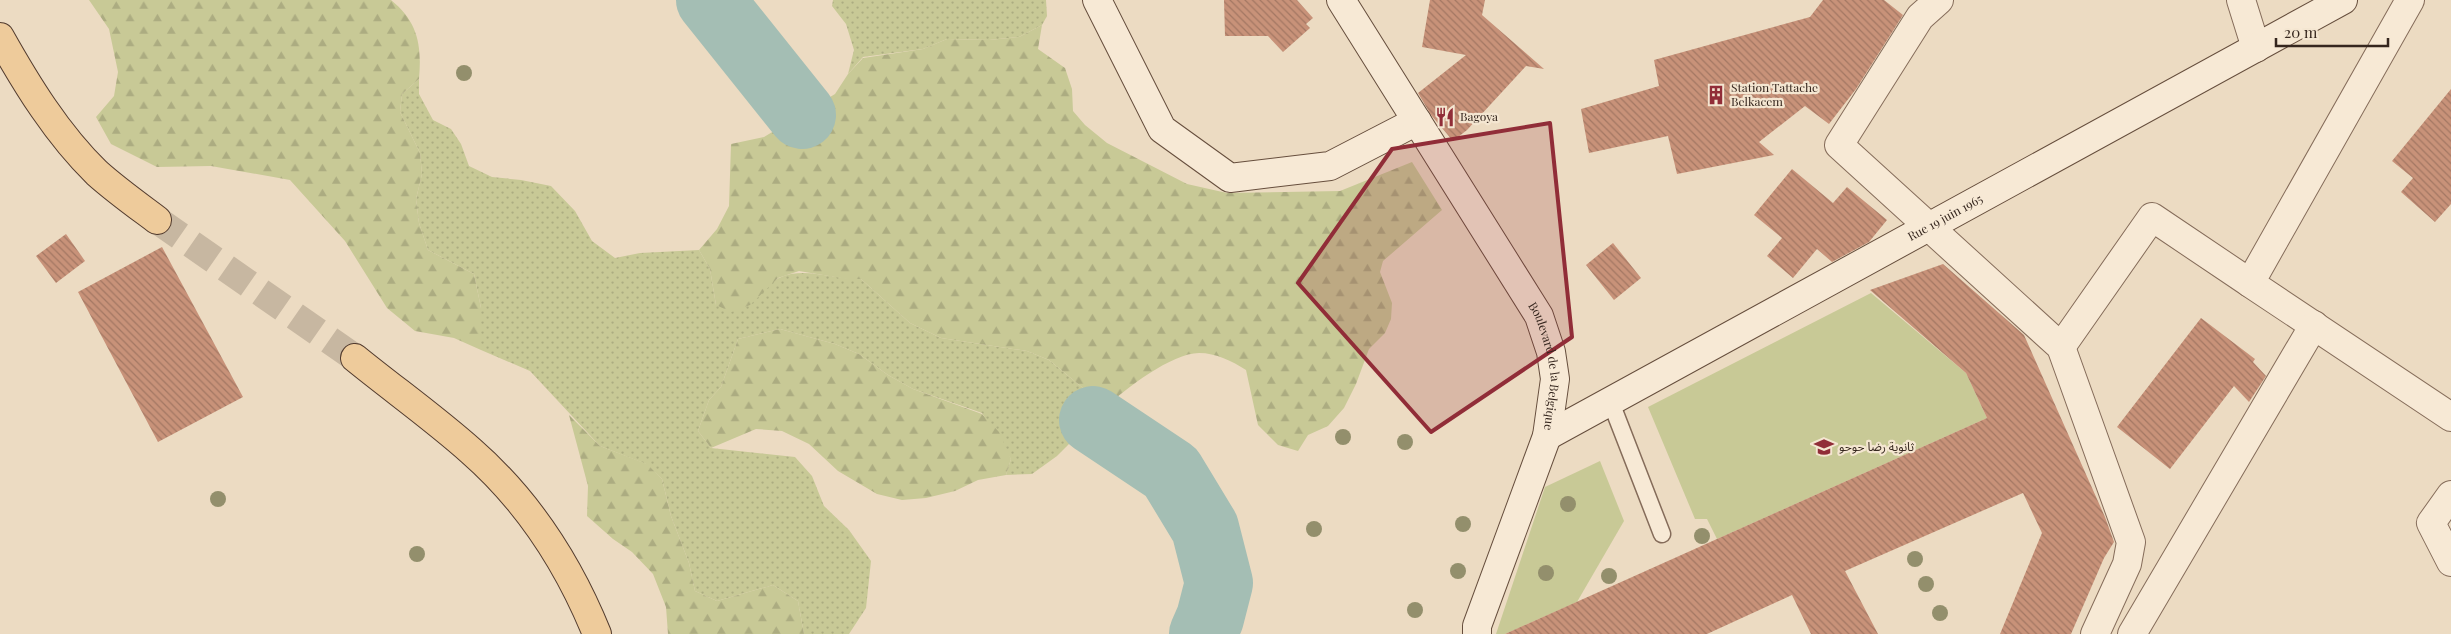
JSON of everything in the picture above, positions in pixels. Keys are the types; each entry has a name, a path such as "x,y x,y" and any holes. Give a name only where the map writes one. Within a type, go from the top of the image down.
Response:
{"main road":[{"path":"5,45 48,115 74,148 97,173 157,220"},
{"path":"355,358 472,451 504,484 553,547 577,588 597,634"}],"street":[{"path":"1097,0 1162,129 1230,178 1330,166 1421,127"},
{"name":"Boulevard de la Belgique","path":"1342,0 1539,316 1551,352 1555,379 1547,436 1477,626 1477,634"},
{"path":"1939,0 1920,17 1839,146 1930,226 2061,347 2131,542 2127,564 2095,634"},
{"path":"2241,0 2256,48"},
{"name":"Rue 19 juin 1965","path":"1547,436 2343,0"},
{"path":"2250,283 2410,0"},
{"path":"2061,347 2152,217 2451,417"},
{"path":"2132,634 2314,325"},
{"path":"2451,495 2431,523 2451,562"}],"lane":[{"path":"1610,400 1662,534"}],"highlighted area":[{"path":"1550,123 1572,337 1431,432 1298,283 1392,149"}],"green space":[{"path":"89,0 391,0 400,8 413,26 420,55 419,79 402,94 400,112 420,153 422,174 416,199 419,223 428,250 474,274 481,308 481,350 454,338 415,331 387,308 345,241 290,180 211,166 157,167 111,144 96,117 114,96 118,72 109,29"},
{"path":"833,0 1046,0 1047,16 1042,25 1019,37 989,40 947,39 923,49 863,57 848,74 854,50 846,24 832,6"},
{"path":"1042,25 1038,49 1065,68 1072,89 1073,111 1085,125 1107,143 1187,184 1227,193 1340,191 1412,162 1442,210 1383,261 1380,272 1392,303 1391,319 1385,333 1369,349 1356,384 1344,408 1328,426 1308,435 1298,451 1278,445 1258,425 1246,370 1212,354 1199,353 1188,355 1163,365 1137,382 1106,407 1049,360 1027,351 941,338 910,323 861,279 847,279 799,271 778,278 750,305 731,312 716,305 710,269 699,250 717,229 729,206 731,144 764,137 835,94 848,74 863,58 923,49 947,39 989,40 1019,37"},
{"path":"419,79 419,94 433,120 451,129 461,144 469,166 492,177 551,186 575,211 592,241 615,258 640,253 699,250 710,269 716,305 750,304 779,278 799,273 861,279 910,323 941,338 1027,351 1049,360 1106,407 1057,456 1032,474 1006,475 1011,459 982,413 913,389 888,375 859,354 835,344 780,329 738,339 721,387 709,400 698,431 711,448 795,457 812,476 824,506 849,530 871,561 866,608 849,634 804,634 798,601 773,585 717,601 695,591 689,563 671,516 662,479 646,464 600,446 530,371 481,350 481,308 474,274 428,250 419,223 416,199 422,174 420,153 400,112 402,94"},
{"path":"1871,293 1966,373 1987,418 1717,539 1707,519 1695,519 1648,407"},
{"path":"780,329 835,344 859,354 888,375 913,389 982,414 999,432 1011,459 1006,475 978,480 955,491 926,498 902,500 877,494 838,471 809,444 782,431 756,429 711,448 698,431 709,400 721,387 738,339"},
{"path":"569,415 600,446 647,464 662,479 671,516 689,563 695,591 717,601 773,585 798,601 804,634 668,634 666,607 653,574 632,552 613,539 587,516 588,486"},
{"path":"1600,461 1624,521 1577,602 1505,634 1496,634 1545,487"}],"building":[{"path":"1224,0 1297,0 1313,18 1306,24 1310,28 1283,52 1268,36 1225,36"},
{"path":"1430,0 1485,0 1482,15 1544,69 1526,66 1467,130 1453,141 1431,115 1418,93 1466,55 1422,47"},
{"name":"Station Tattache Belkacem","path":"1823,0 1884,0 1903,15 1856,89 1829,124 1805,106 1759,142 1774,155 1677,174 1668,136 1589,153 1581,109 1659,86 1654,60 1810,17"},
{"path":"2451,89 2451,204 2435,222 2401,192 2413,178 2392,161"},
{"path":"1792,169 1833,203 1847,187 1887,220 1869,242 1832,262 1817,249 1793,278 1767,256 1782,238 1754,215"},
{"path":"66,234 85,261 56,283 36,256"},
{"path":"1613,243 1641,278 1614,300 1586,265"},
{"path":"162,247 243,397 158,442 78,292"},
{"path":"1943,264 2024,335 2105,517 2114,542 2104,558 2071,634 2000,634 2042,533 2023,493 1845,571 1878,634 1811,634 1792,595 1707,634 1505,634 1987,418 1966,373 1870,290"},
{"path":"2201,318 2255,359 2253,362 2266,376 2249,402 2234,386 2170,469 2117,427"}],"waterway":[{"path":"710,0 802,115"},
{"path":"1093,420 1171,472 1205,528 1219,583 1210,618 1203,634"}],"tunnel":[{"path":"157,220 355,358"}],"place":[{"name":"Station Tattache Belkacem","path":"1716,95"},
{"name":"Bagoya","path":"1445,117"},
{"name":"ثانوية رضا حوحو","path":"1824,447"}]}
